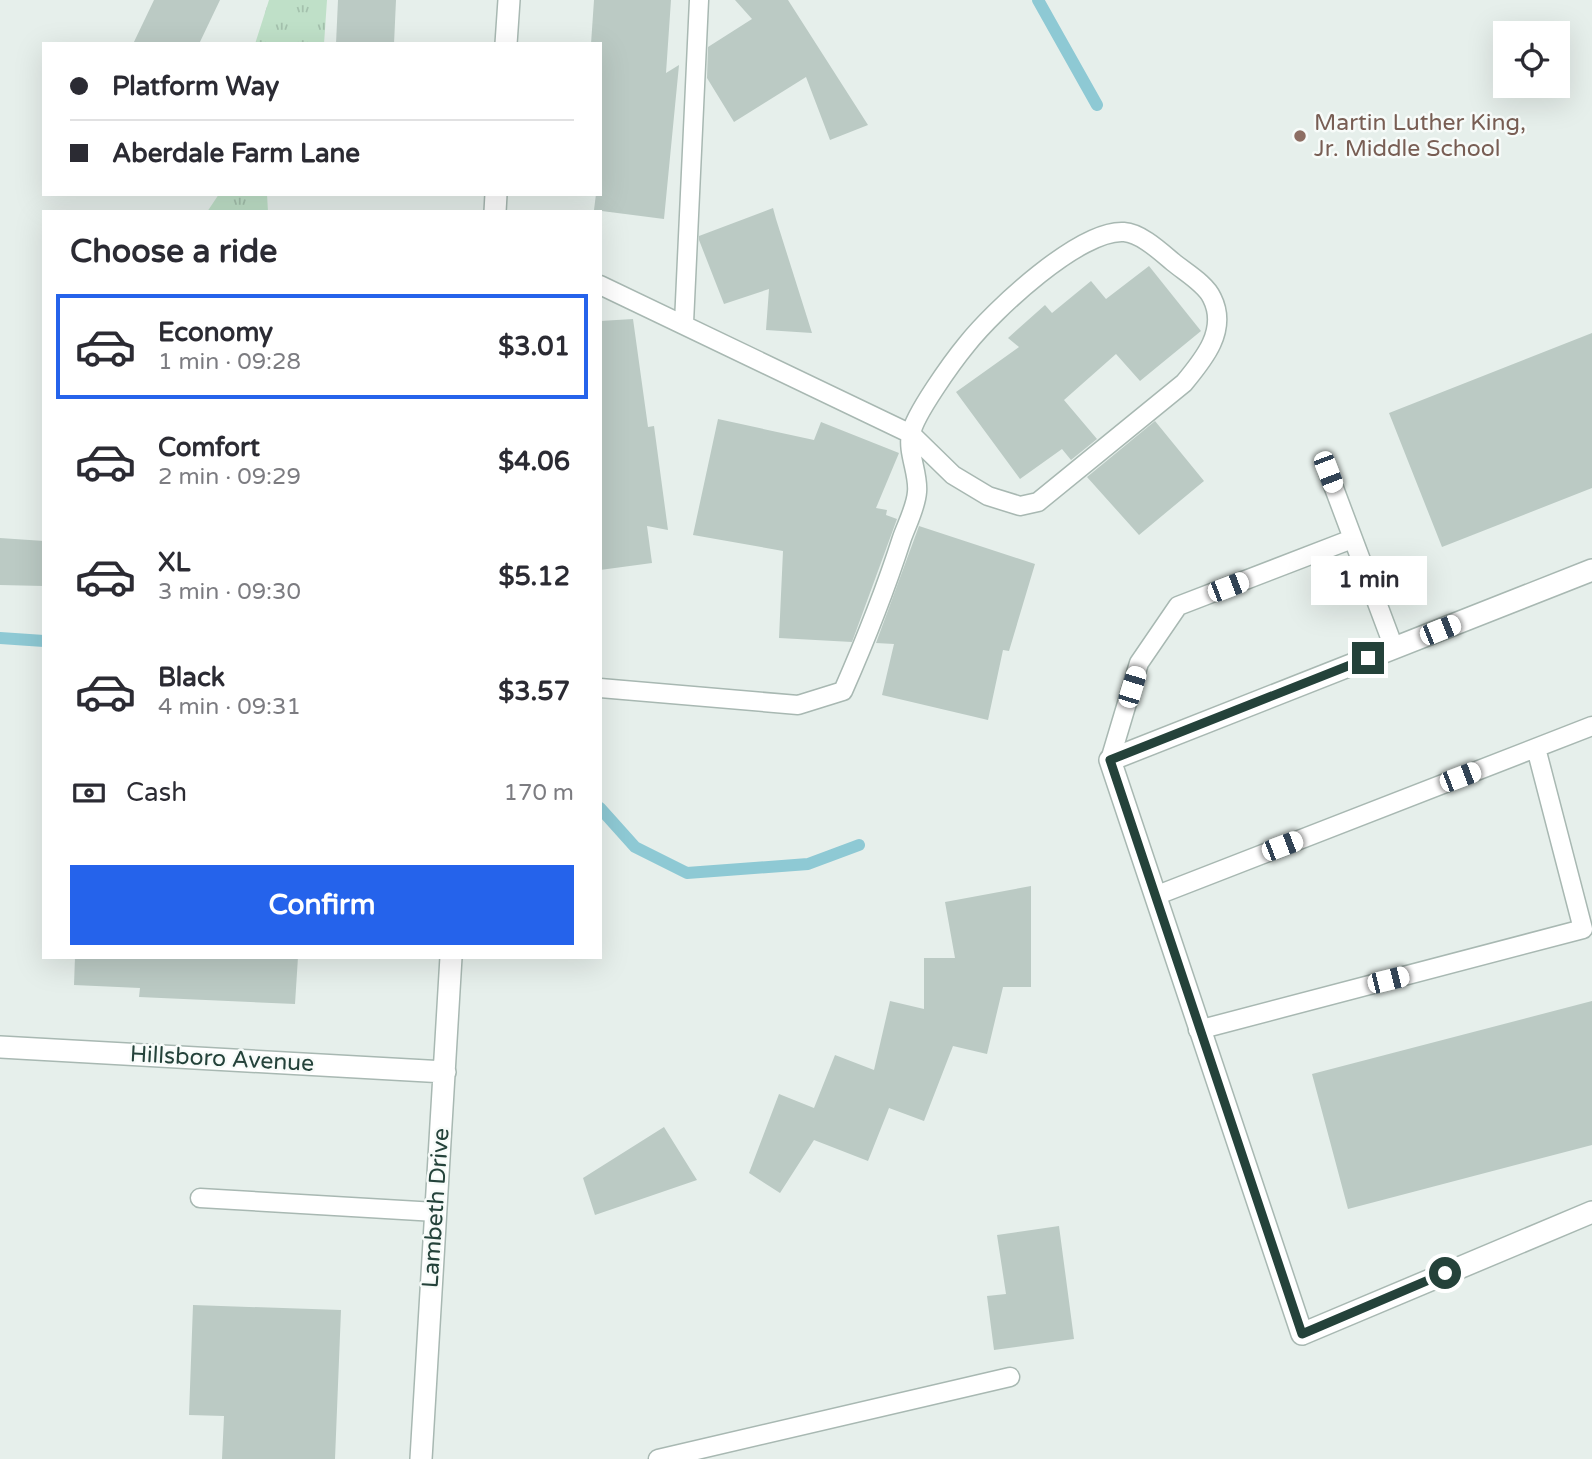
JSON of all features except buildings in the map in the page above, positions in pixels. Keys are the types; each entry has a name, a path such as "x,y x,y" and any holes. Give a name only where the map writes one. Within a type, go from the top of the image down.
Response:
{"street":[{"path":"506,42 509,0"},
{"path":"1592,570 1110,760 1198,1030 1302,1334 1592,1212"},
{"name":"Lambeth Drive","path":"421,1459 452,959"},
{"name":"Hillsboro Avenue","path":"0,1047 445,1072"}],"lane":[{"path":"684,323 699,0"},
{"path":"602,286 911,434 953,475 988,496 1020,506 1038,502 1184,383 1204,359 1215,337 1217,314 1212,296 1154,246 1126,232 1104,235 1078,247 1021,288 967,343 927,403 911,434 917,493 875,619 842,691 798,705 602,688"},
{"path":"1328,472 1394,648"},
{"path":"1110,760 1139,663 1178,606 1352,539"},
{"path":"1155,896 1592,726"},
{"path":"1198,1030 1583,929 1536,748"},
{"path":"200,1198 436,1212"},
{"path":"658,1459 1010,1377"}],"green space":[{"path":"269,0 327,0 324,42 256,42"},
{"path":"218,196 267,196 268,210 208,210"}],"waterway":[{"path":"1038,0 1097,105"},
{"path":"0,638 42,641"},
{"path":"602,810 635,847 687,873 808,864 859,845"}],"place":[{"name":"Martin Luther King, Jr. Middle School","path":"1300,136"}],"route":[{"path":"1368,658 1110,760 1198,1030 1302,1334 1445,1273"}]}
